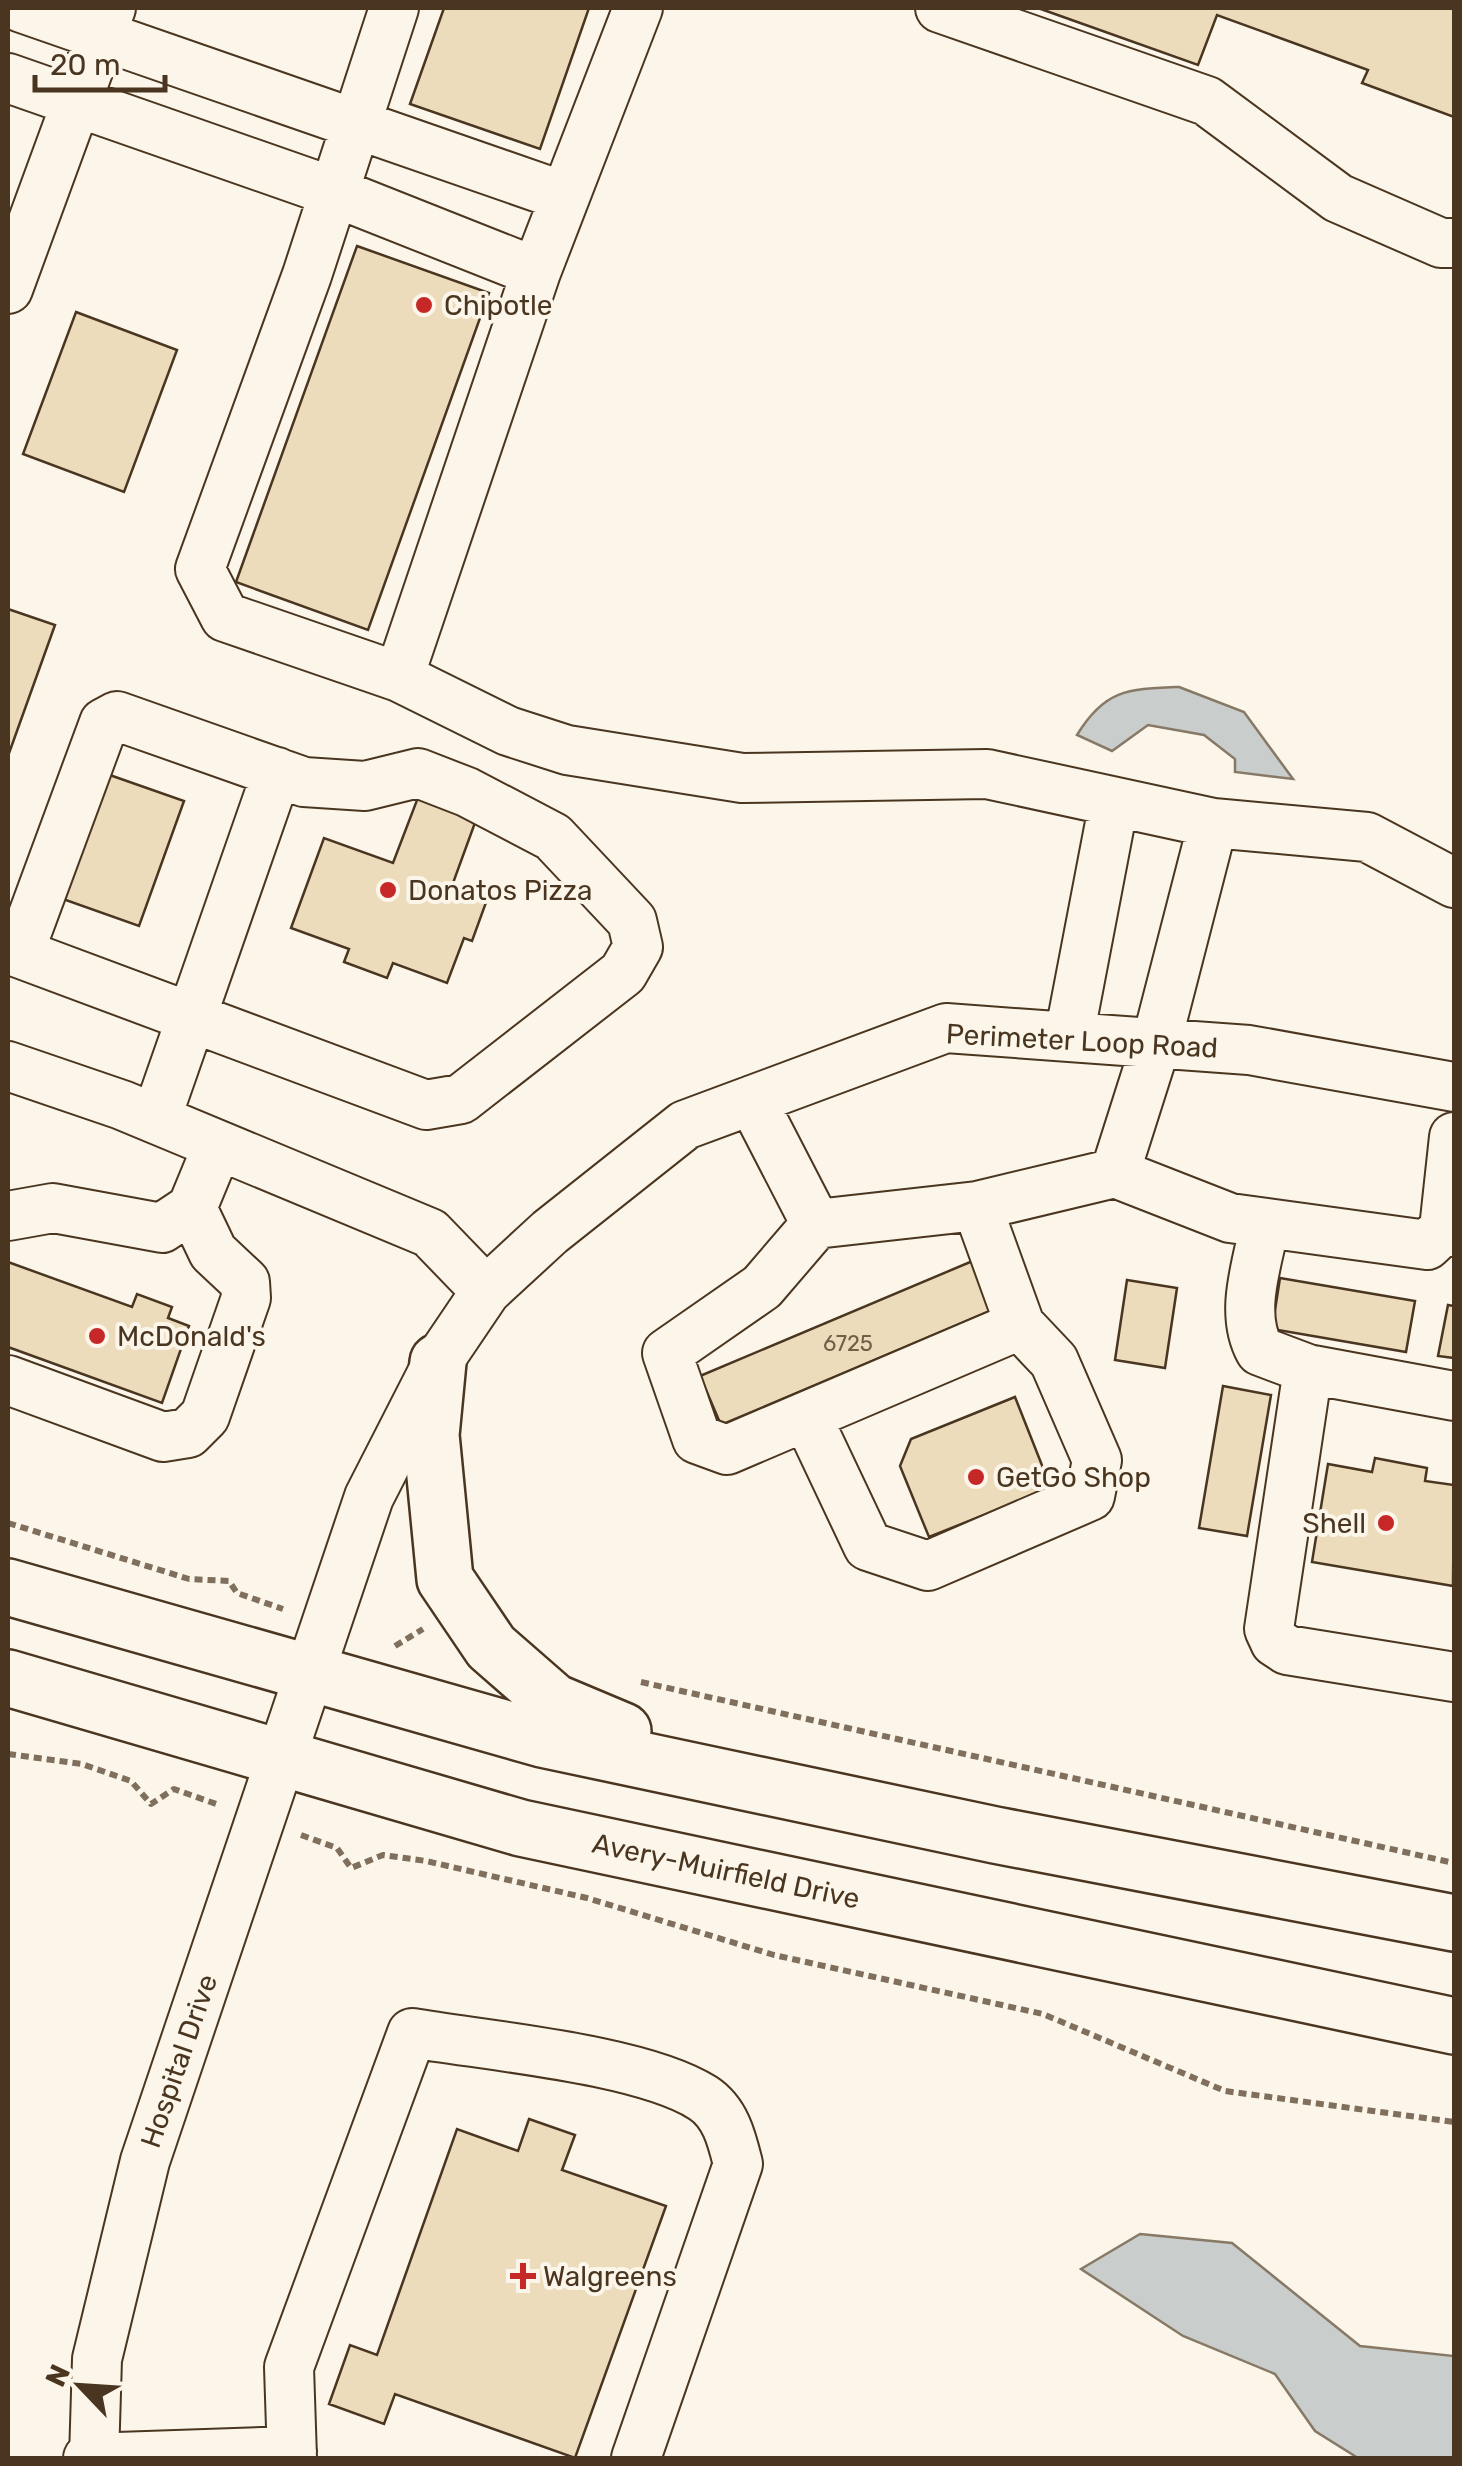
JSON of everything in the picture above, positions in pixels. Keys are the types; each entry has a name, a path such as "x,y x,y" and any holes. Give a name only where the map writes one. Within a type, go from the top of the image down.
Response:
{"main road":[{"path":"438,1362 431,1434 445,1579 491,1647 554,1702 737,1777"},
{"path":"8,1587 318,1648 542,1739 737,1777 995,1835 1454,1923"},
{"name":"Avery-Muirfield Drive","path":"8,1678 521,1828 1454,2026"}],"street":[{"path":"22,8 106,22 357,121 563,196"},
{"path":"394,8 334,192 200,569 225,617 399,677 508,731 567,750 742,778 986,774 1213,822 1367,837 1454,884"},
{"path":"399,677 563,196 638,8"},
{"path":"940,8 1207,101 1338,198 1441,243 1454,243"},
{"path":"8,289 106,22"},
{"path":"8,78 334,192 536,272"},
{"path":"129,717 277,772 304,782 365,786 418,774 467,792 553,837 632,921 638,947 622,973 461,1100 426,1105 13,951 104,723 129,717"},
{"path":"156,1119 277,772"},
{"path":"1069,1037 1114,802"},
{"path":"1115,1173 1156,1044 1213,822"},
{"name":"Perimeter Loop Road","path":"318,1648 369,1496 438,1362 486,1291 550,1232 685,1125 946,1028 1249,1050 1454,1088"},
{"path":"8,1066 156,1119 430,1233 486,1291"},
{"path":"752,1100 816,1224"},
{"path":"1020,1325 726,1450 697,1439 667,1353 762,1287 816,1224 977,1206 1115,1173 1230,1218 1427,1245 1449,1230 1454,1137"},
{"path":"8,1216 53,1208 162,1228 192,1208 218,1145"},
{"path":"807,1417 868,1546 928,1566 1090,1496 1097,1460 1054,1362 1020,1325 977,1206"},
{"path":"8,1380 163,1437 188,1434 205,1416 246,1298 245,1282 213,1252 192,1208"},
{"path":"1264,1224 1249,1310 1250,1334 1260,1351 1308,1370 1454,1396"},
{"path":"1308,1370 1269,1629 1275,1642 1287,1650 1454,1677"},
{"name":"Hospital Drive","path":"92,2458 97,2360 145,2161 318,1648"},
{"path":"92,2458 292,2455 290,2367 412,2033 640,2072 704,2099 728,2126 738,2164 636,2458"}],"path":[{"path":"8,1523 189,1580 230,1581 237,1593 318,1648 395,1646 463,1605"},
{"path":"638,1681 1454,1863"},
{"path":"8,1754 82,1764 132,1781 150,1804 174,1789 337,1848 350,1868 383,1855 426,1860 587,1898 774,1955 1043,2014 1225,2090 1454,2122"}],"shaded area":[{"path":"1179,687 1244,712 1293,779 1235,772 1235,759 1204,735 1148,725 1112,751 1077,735 1108,700 1132,691"},
{"path":"1140,2234 1232,2243 1360,2346 1454,2356 1454,2458 1358,2458 1315,2431 1275,2374 1183,2336 1081,2269"}],"building":[{"path":"444,8 589,8 540,149 410,104"},
{"path":"1038,8 1454,8 1454,117 1362,83 1368,70 1217,15 1198,65"},
{"path":"357,246 489,293 368,630 236,582"},
{"path":"76,312 177,350 124,492 23,454"},
{"path":"8,609 55,625 8,756"},
{"path":"104,773 184,801 139,926 60,898"},
{"name":"Donatos Pizza","path":"422,787 480,809 453,883 488,897 472,941 464,938 447,983 393,963 387,978 344,962 349,949 291,928 324,838 393,863"},
{"path":"975,1260 995,1309 721,1425 700,1376"},
{"name":"McDonald's","path":"8,1262 132,1307 137,1294 172,1307 168,1318 189,1326 162,1403 8,1347"},
{"path":"1280,1278 1415,1301 1406,1352 1272,1329"},
{"path":"1127,1280 1177,1288 1165,1368 1115,1360"},
{"path":"1448,1305 1454,1306 1454,1358 1438,1356"},
{"path":"1223,1386 1271,1395 1247,1536 1199,1528"},
{"name":"GetGo Shop","path":"1015,1397 1051,1488 929,1537 900,1466 911,1439"},
{"name":"Shell","path":"1375,1458 1427,1468 1425,1481 1454,1485 1453,1586 1312,1562 1328,1464 1372,1472"},
{"name":"Walgreens","path":"529,2119 575,2135 562,2170 666,2206 575,2458 395,2394 384,2424 329,2404 350,2345 377,2355 457,2129 518,2151"}],"place":[{"name":"Chipotle","path":"424,305"},
{"name":"Donatos Pizza","path":"388,890"},
{"name":"McDonald's","path":"97,1336"},
{"name":"GetGo Shop","path":"976,1477"},
{"name":"Shell","path":"1386,1523"},
{"name":"Walgreens","path":"523,2276"}]}
